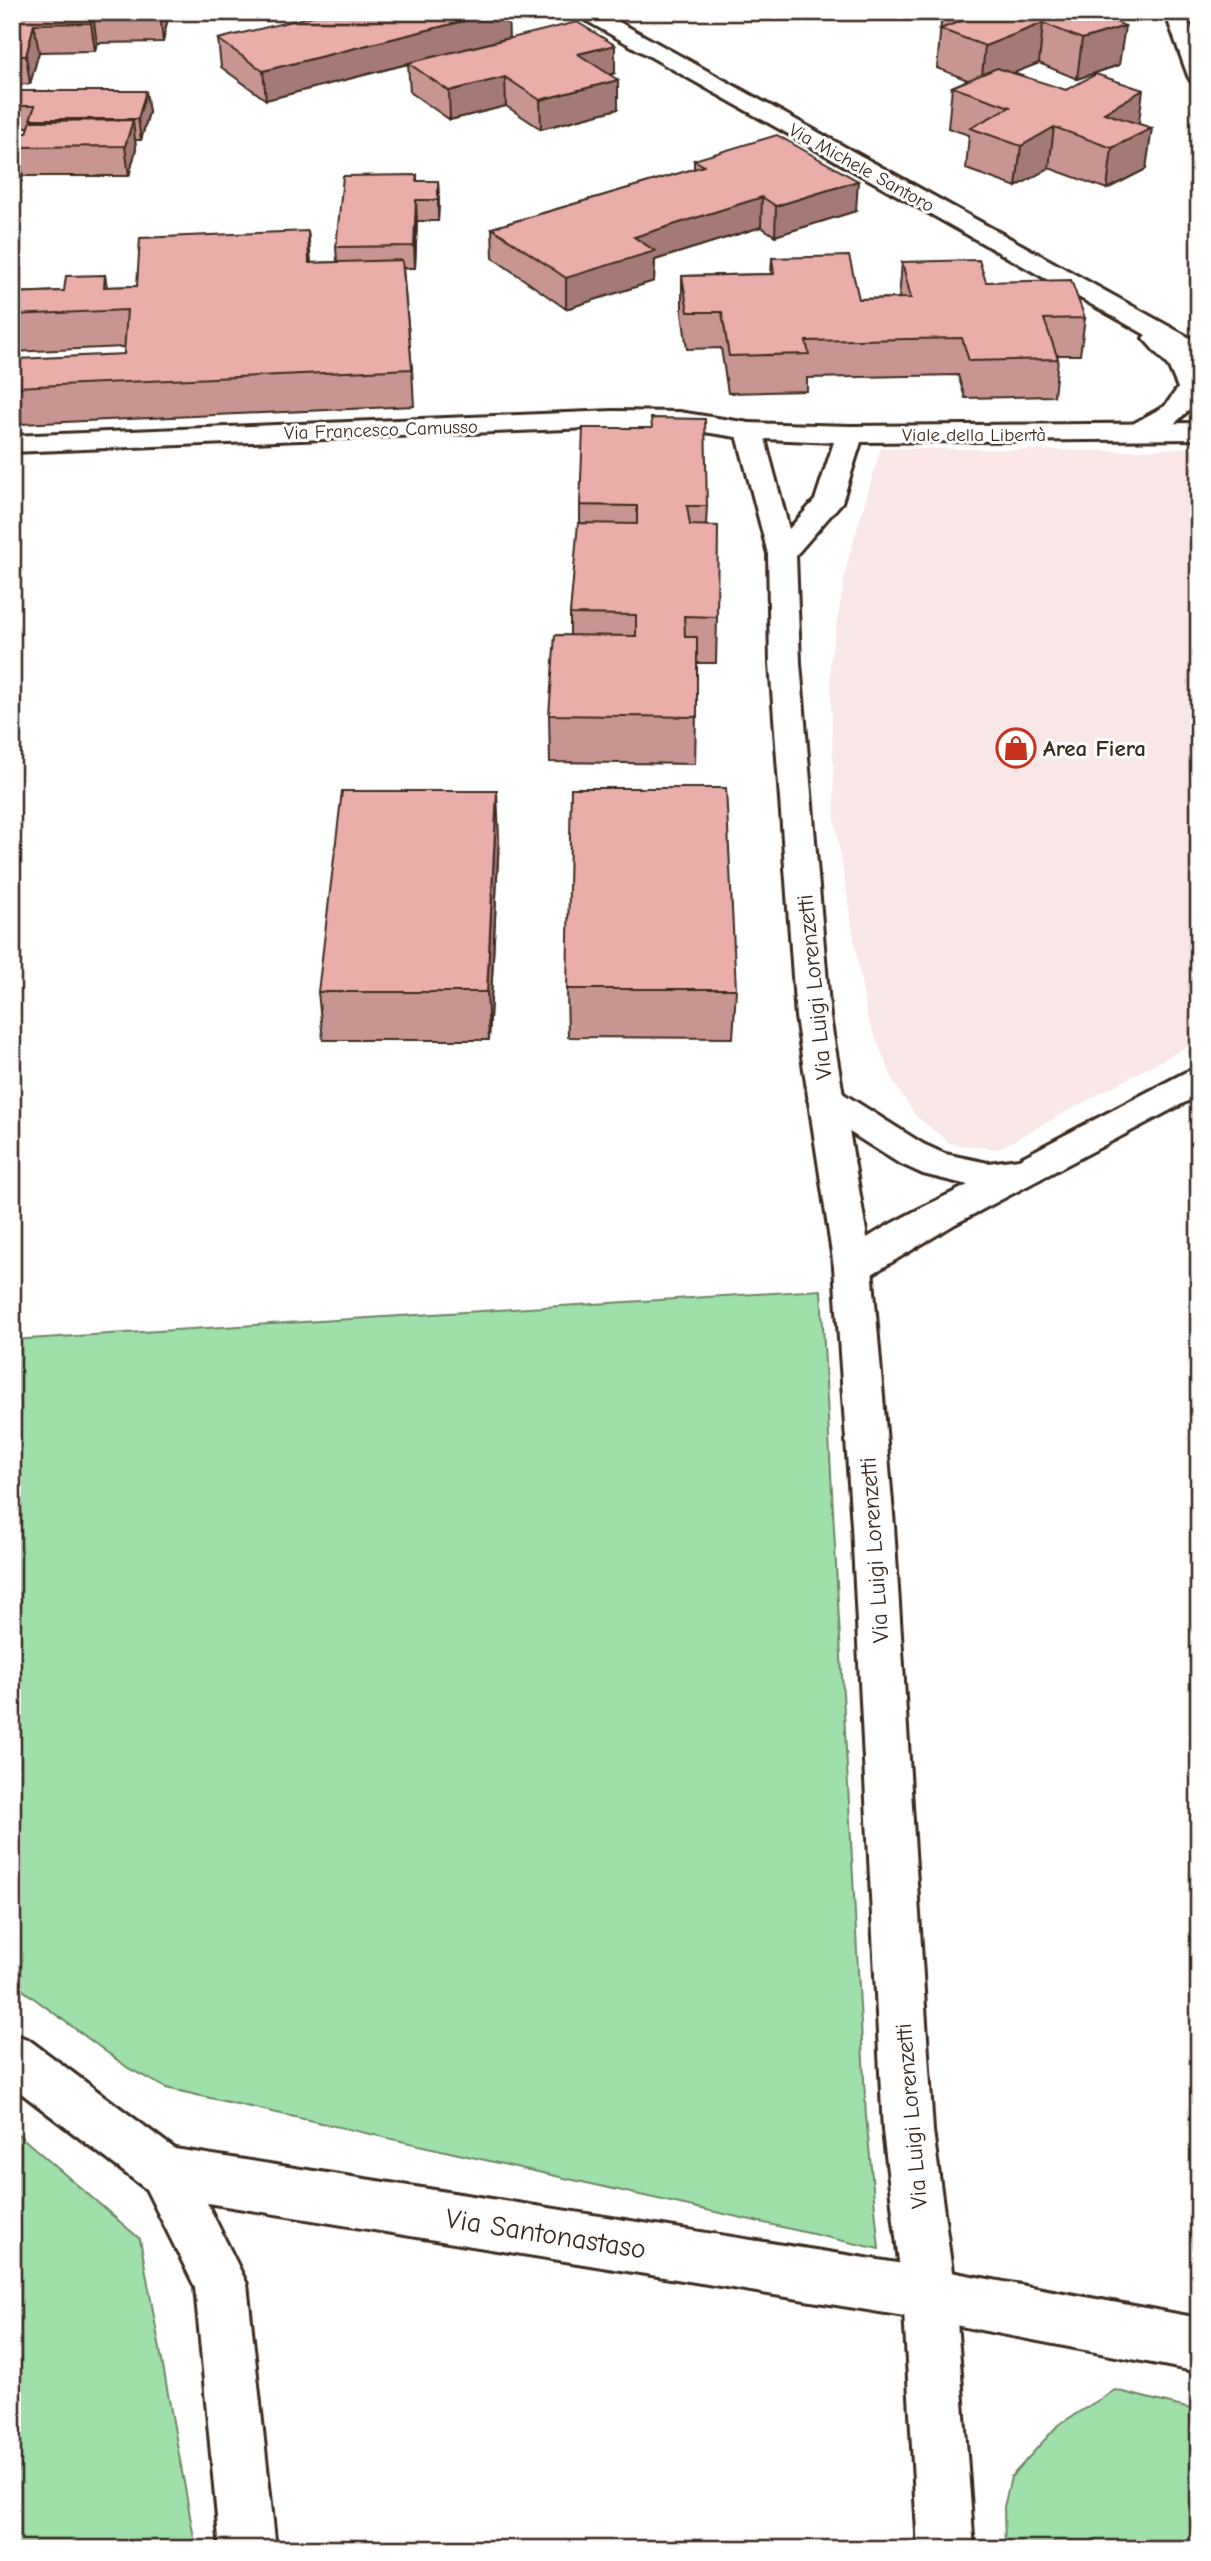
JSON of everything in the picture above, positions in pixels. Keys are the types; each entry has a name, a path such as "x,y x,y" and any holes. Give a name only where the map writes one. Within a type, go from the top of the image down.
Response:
{"street":[{"name":"Via Michele Santoro","path":"585,12 1199,354"},
{"path":"1175,12 1199,76"},
{"name":"Via Michele Santoro","path":"1138,432 1174,412 1195,392 1181,364 1139,322"},
{"path":"1139,322 1191,322"},
{"name":"Via Francesco Camusso","path":"12,444 613,419 679,420 749,431"},
{"name":"Viale della Libertà","path":"749,431 850,435 1199,431"},
{"name":"Via Luigi Lorenzetti","path":"749,431 782,554 785,663 813,1017 853,1268 873,1526 908,2131 929,2294 946,2549"},
{"path":"782,554 828,502 850,435"},
{"path":"853,1268 890,1242 940,1214 1199,1080"},
{"path":"826,1100 910,1153 936,1165 988,1176 1033,1168"},
{"name":"Via Santonastaso","path":"12,2056 164,2172 221,2284 248,2549"},
{"name":"Via Santonastaso","path":"164,2172 929,2294 1199,2345"}],"shaded area":[{"name":"Area Fiera","path":"1199,447 1199,659 1187,666 1199,673 1199,1040 998,1149 951,1144 916,1116 894,1083 867,1017 835,822 830,661 848,560 881,448 1121,451"}],"green space":[{"path":"821,1290 866,2116 879,2249 166,2088 128,2068 12,1982 12,1340"},
{"path":"12,2129 140,2239 196,2549 12,2549"},
{"path":"1115,2390 1199,2411 1199,2549 1005,2549 1004,2507 1011,2477 1058,2425"}],"building":[{"path":"12,12 160,14 93,15 91,23 34,24 26,56 12,56"},
{"path":"329,12 500,12 263,71 218,39"},
{"path":"985,12 1094,12 1125,26 1082,39 1043,23 985,46 940,29"},
{"path":"577,22 615,45 578,54 618,80 540,100 505,77 449,91 408,63"},
{"path":"997,68 1066,90 1096,74 1143,90 1104,113 1152,128 1112,148 1054,127 1021,146 970,128 1010,107 952,87"},
{"path":"12,91 146,91 138,119 30,119 35,106 12,106"},
{"path":"133,120 125,146 18,147 16,153 12,153 12,133 27,133 31,121"},
{"path":"777,135 858,181 776,206 762,197 634,237 655,251 566,278 492,228 704,166 694,160"},
{"path":"417,175 416,181 438,181 438,200 416,200 414,246 336,247 343,176"},
{"path":"308,231 309,263 402,260 412,369 15,387 18,359 124,354 127,310 12,315 12,293 64,291 66,276 105,275 104,287 137,286 140,238"},
{"path":"849,256 859,299 911,298 902,262 979,260 986,282 1071,280 1085,318 1044,319 1058,359 969,361 962,338 806,341 809,354 729,356 722,312 688,312 682,276 774,274 772,258"},
{"path":"651,418 705,419 707,506 687,506 690,525 718,526 717,617 684,616 685,637 697,637 697,717 549,715 555,635 636,636 636,615 570,614 578,523 637,524 637,506 580,505 583,428 652,428"},
{"path":"571,788 726,788 736,989 567,989"},
{"path":"342,791 497,791 487,992 318,992"}],"place":[{"name":"Area Fiera","path":"1016,748"}]}
